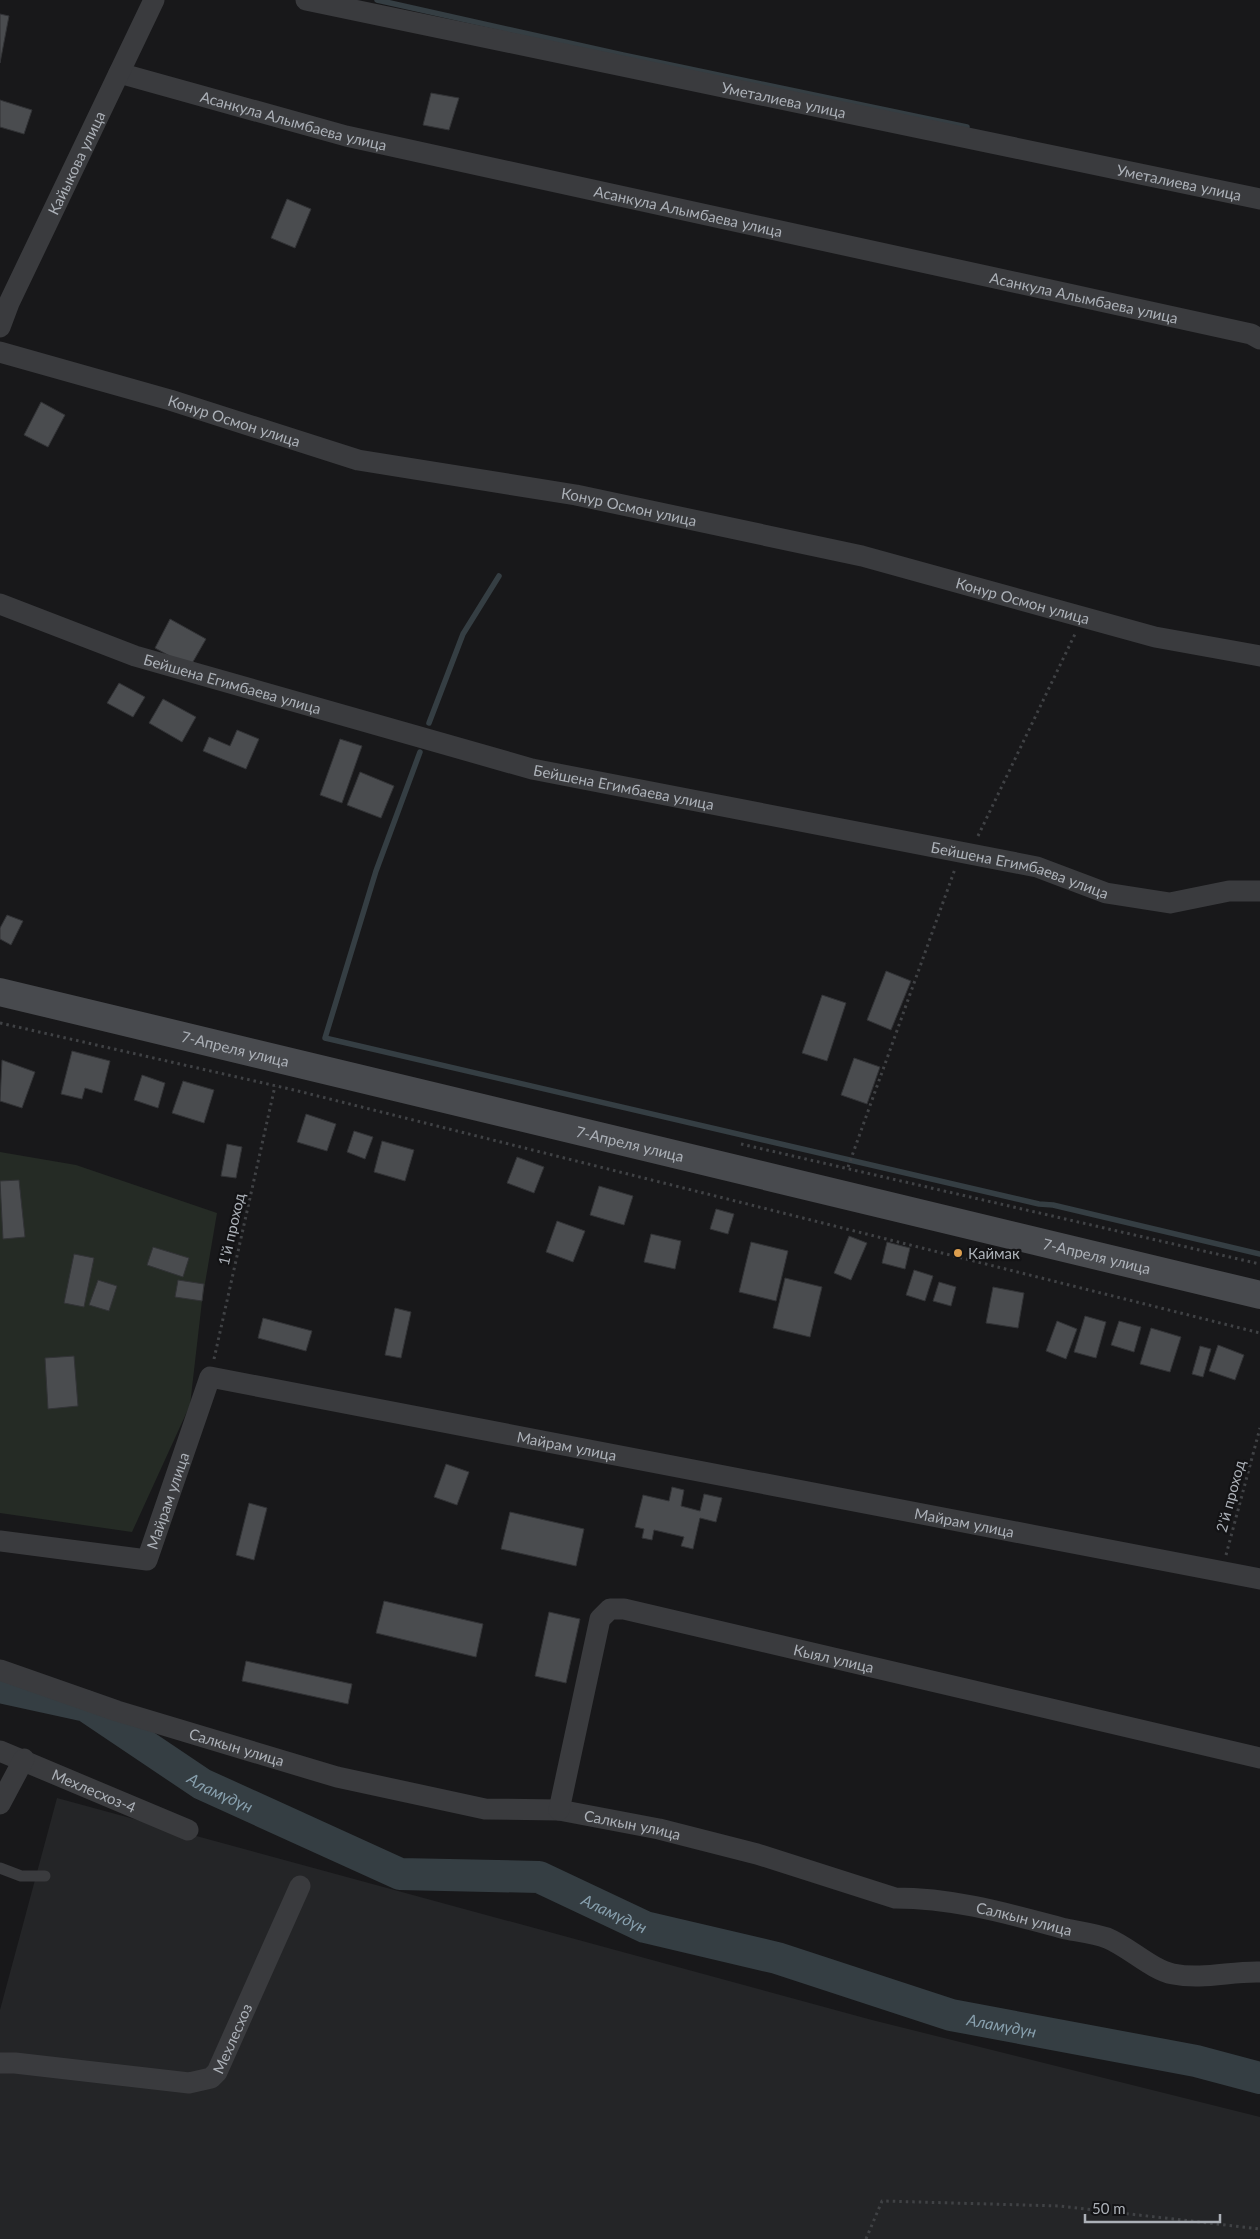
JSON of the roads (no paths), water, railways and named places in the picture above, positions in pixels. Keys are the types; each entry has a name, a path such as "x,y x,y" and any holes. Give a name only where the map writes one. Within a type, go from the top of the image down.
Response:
{"main road":[{"name":"7-Апреля улица","path":"0,992 1260,1295"}],"street":[{"name":"Кайыкова улица","path":"0,326 8,303 154,0"},
{"name":"Уметалиева улица","path":"306,0 1260,199"},
{"name":"Асанкула Алымбаева улица","path":"119,73 346,136 1251,334 1260,340"},
{"name":"Конур Осмон улица","path":"0,352 170,400 358,460 576,495 862,556 1154,637 1260,656"},
{"name":"Бейшена Егимбаева улица","path":"0,604 135,656 532,769 1037,867 1106,893 1170,903 1229,891 1260,891"},
{"name":"Майрам улица","path":"0,1542 147,1560 210,1377 1222,1570 1260,1579"},
{"name":"Кыял улица","path":"559,1810 600,1619 610,1609 624,1609 1260,1758"},
{"name":"Салкын улица","path":"0,1670 162,1725 337,1777 485,1809 559,1810 705,1840 895,1898 926,1898 957,1902 1091,1933 1129,1948 1159,1968 1172,1974 1211,1977 1234,1972 1260,1972"},
{"name":"Мехлесхоз-4","path":"0,1751 24,1759 188,1830"},
{"path":"0,1804 24,1759"},
{"name":"Мехлесхоз","path":"0,2063 15,2063 189,2083 211,2078 217,2072 300,1886"}],"lane":[{"path":"0,1868 21,1876 44,1876"}],"waterway":[{"path":"377,0 623,55 967,127"},
{"path":"429,723 463,634 499,576"},
{"path":"420,752 376,871 325,1038 1260,1254"},
{"name":"Аламүдүн","path":"0,1687 86,1706 202,1784 400,1874 539,1877 645,1927 777,1958 951,2015 1196,2061 1260,2078"}],"place":[{"name":"Каймак","path":"958,1253"}]}
